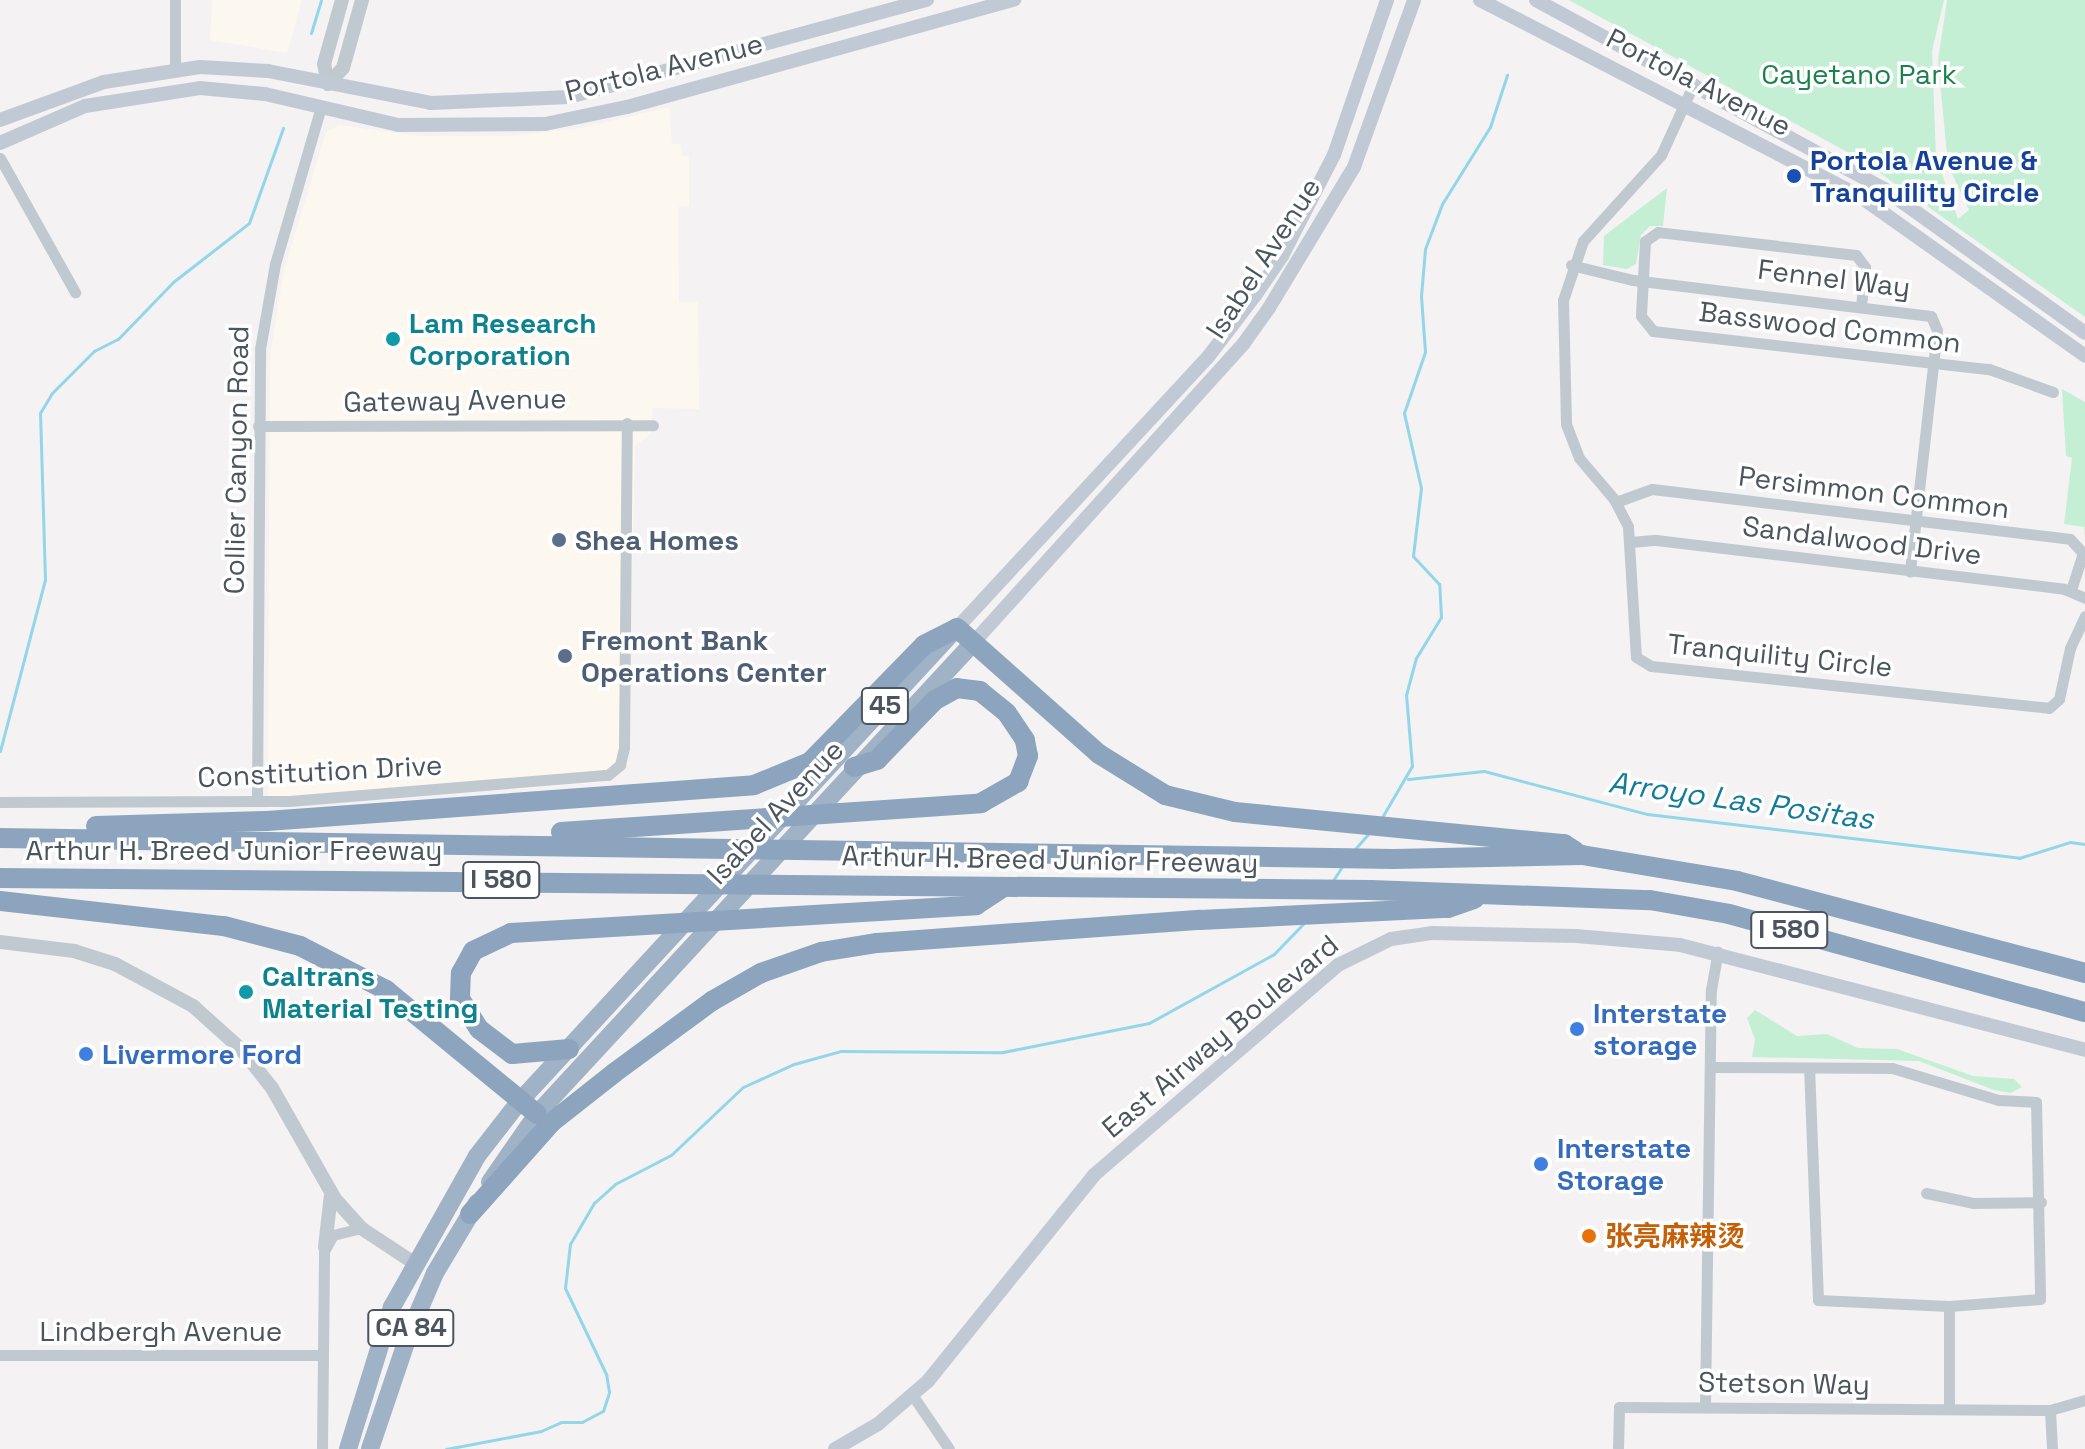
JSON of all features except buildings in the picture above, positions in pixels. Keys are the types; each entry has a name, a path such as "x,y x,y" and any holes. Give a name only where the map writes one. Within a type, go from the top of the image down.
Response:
{"highway":[{"path":"0,829 267,821 754,785 810,762 924,645 957,628 1099,754 1165,795 1222,810 1564,844 1582,855"},
{"name":"Isabel Avenue","path":"348,1449 392,1307 414,1263 477,1156 519,1102 957,628"},
{"name":"Isabel Avenue","path":"370,1449 387,1386 409,1334 470,1214 537,1114 837,785 974,642"},
{"path":"545,844 561,832 981,803 1018,782 1028,756 1025,740 1007,713 980,691 957,688 934,701 877,760 854,767"},
{"name":"Arthur H. Breed Junior Freeway","path":"0,838 1393,859 1582,855 1737,881 2085,973"},
{"name":"Arthur H. Breed Junior Freeway","path":"0,878 1298,889 1574,895 1692,906 2085,1012"},
{"path":"569,1049 512,1054 479,1029 460,998 461,973 473,951 511,933 976,905 1002,888"},
{"path":"470,1214 552,1122 712,1001 761,973 821,952 877,943 1448,908 1485,895"},
{"path":"0,901 224,926 300,946 386,990 537,1114"}],"main road":[{"name":"Portola Avenue","path":"0,120 78,89 175,69 246,68 395,99 461,105 569,97 927,0"},
{"name":"Isabel Avenue","path":"957,628 1208,357 1265,281 1334,155 1387,0"},
{"name":"Isabel Avenue","path":"974,642 1244,343 1269,308 1354,167 1414,0"},
{"name":"Portola Avenue","path":"1480,0 1858,195 2085,356"},
{"name":"Portola Avenue","path":"1536,0 1884,189 2085,333"},
{"name":"Portola Avenue","path":"0,143 76,109 176,89 244,90 398,125 545,124 627,107 1009,1"},
{"name":"Collier Canyon Road","path":"321,107 328,84"},
{"name":"East Airway Boulevard","path":"835,1449 913,1396 957,1347 1080,1188 1354,955 1391,939 1432,933 1610,937 1718,952 2085,1050"}],"street":[{"path":"175,0 175,69"},
{"name":"Collier Canyon Road","path":"328,84 324,64 342,0"},
{"name":"Collier Canyon Road","path":"328,84 343,68 362,0"},
{"name":"Tranquility Circle","path":"1699,86 1653,167 1593,226 1571,265 1563,300 1566,424 1579,458 1616,502 1631,542 1632,647 1637,658 1651,666 2049,708 2059,699 2067,659 2085,616"},
{"name":"Collier Canyon Road","path":"257,798 258,426 268,293 321,107"},
{"path":"0,158 75,292"},
{"name":"Basswood Common","path":"1861,306 1865,267 1856,255 1660,232 1646,239 1641,280 1642,318 1653,331 1998,371 2053,392"},
{"name":"Fennel Way","path":"1571,265 1641,280 1931,316 1937,328 1910,571"},
{"name":"Constitution Drive","path":"0,802 257,798 289,801 600,778 615,771 624,747 627,423"},
{"name":"Gateway Avenue","path":"258,426 653,425"},
{"name":"Persimmon Common","path":"1616,502 1652,489 2075,540 2083,553 2071,590"},
{"name":"Sandalwood Drive","path":"1631,542 1656,540 2071,590 2085,598"},
{"path":"0,942 74,951 115,964 193,1006 241,1049 272,1088 331,1194 361,1228 414,1263"},
{"path":"1705,1406 1711,990 1718,952"},
{"path":"1710,1067 1892,1068 1999,1100 2036,1102 2041,1202 2040,1299 1949,1306 1818,1300 1809,1069"},
{"path":"1926,1193 1973,1203 2041,1202"},
{"path":"322,1449 325,1247 331,1194"},
{"path":"325,1247 333,1235 361,1228"},
{"path":"1949,1306 1949,1409"},
{"name":"Lindbergh Avenue","path":"0,1355 323,1355"},
{"path":"913,1396 949,1449"},
{"name":"Stetson Way","path":"1618,1449 1619,1407 2050,1410 2085,1400"},
{"path":"2050,1410 2052,1449"}],"shaded area":[{"path":"212,0 302,0 287,53 210,40"},
{"path":"669,107 672,143 681,145 682,156 689,156 689,206 678,207 679,302 698,302 699,409 653,408 651,434 635,446 628,764 606,782 268,808 270,357 283,274 326,132 339,125 421,136 510,136 581,128"}],"green space":[{"name":"Cayetano Park","path":"1569,0 1944,0 1932,51 1936,157 1958,219 1969,210 1948,165 1938,60 1947,0 2085,0 2085,317 1860,159"},
{"path":"1667,188 1663,226 1650,226 1641,235 1636,264 1627,269 1603,265 1604,236"},
{"path":"2062,389 2085,402 2085,538 2084,527 2064,524 2072,458 2066,456"},
{"path":"1755,1010 1797,1036 1827,1034 1858,1048 1897,1049 1973,1076 2014,1079 2022,1087 2011,1093 1994,1090 1919,1061 1752,1057 1755,1039 1747,1018"}],"waterway":[{"path":"311,33 321,0"},
{"path":"1381,819 1412,766 1406,695 1416,658 1441,617 1439,584 1413,556 1421,488 1404,413 1425,352 1421,296 1425,249 1442,204 1490,127 1507,75"},
{"path":"0,751 45,580 40,413 52,393 94,351 118,339 173,282 249,223 283,128"},
{"name":"Arroyo Las Positas","path":"1408,779 1484,771 1647,814 2019,858 2070,842 2085,844"},
{"name":"Arroyo Las Positas","path":"1355,849 1368,834"},
{"name":"Arroyo Las Positas","path":"1332,882 1343,865"},
{"name":"Arroyo Las Positas","path":"446,1449 541,1431 561,1422 582,1422 603,1411 609,1392 606,1374 565,1288 570,1244 594,1203 615,1184 671,1155 743,1087 794,1064 841,1051 1003,1052 1149,1023 1274,954 1303,924"}],"place":[{"name":"Portola Avenue & Tranquility Circle","path":"1794,176"},
{"name":"Lam Research Corporation","path":"393,339"},
{"name":"Shea Homes","path":"559,540"},
{"name":"Fremont Bank Operations Center","path":"565,656"},
{"name":"Caltrans Material Testing","path":"246,992"},
{"name":"Interstate storage","path":"1577,1029"},
{"name":"Livermore Ford","path":"86,1054"},
{"name":"Interstate Storage","path":"1541,1164"},
{"name":"张亮麻辣烫","path":"1589,1236"}]}
